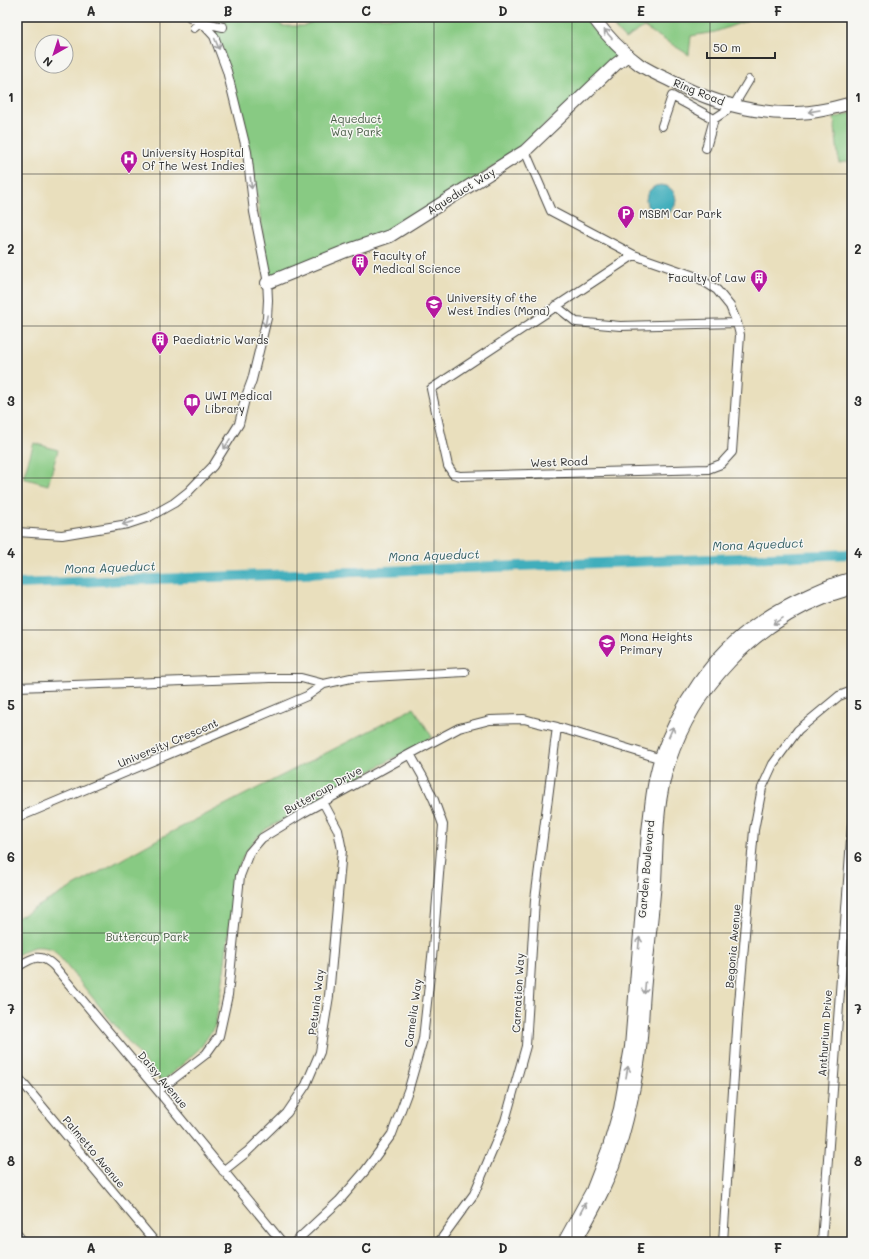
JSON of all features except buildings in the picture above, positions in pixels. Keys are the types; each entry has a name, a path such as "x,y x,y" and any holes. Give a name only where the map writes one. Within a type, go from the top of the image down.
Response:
{"street":[{"path":"17,532 62,534 128,524 149,517 174,503 188,492 213,466 239,424 245,399 252,380 267,318 267,283 246,145 227,71 214,36 197,25 190,17"},
{"name":"Ring Road","path":"593,17 628,55 641,65 692,92 733,106 794,113 810,112 852,103"},
{"path":"197,25 224,26"},
{"name":"Aqueduct Way","path":"267,283 346,251 390,236 525,151 616,64 628,55"},
{"path":"737,100 749,80"},
{"path":"662,126 672,96 714,119"},
{"path":"706,148 714,119 726,111"},
{"path":"525,151 551,211 634,256"},
{"name":"West Road","path":"634,256 697,277 717,290 730,306 740,335 732,452 721,464 708,469 460,476 453,474 448,466 430,389 556,306 634,256"},
{"path":"556,306 576,322 620,326 737,323"},
{"name":"Garden Boulevard","path":"575,1242 603,1191 617,1153 629,1111 642,1026 655,882 657,824 670,732 684,705 699,682 733,644 755,624 785,606 839,582 852,579"},
{"name":"Garden Boulevard","path":"564,1242 592,1191 609,1147 620,1109 631,1047 652,800 665,760 700,697 716,677 749,642 773,624 797,609 827,596 852,588"},
{"name":"University Crescent","path":"17,818 307,696 324,684 351,678 466,672"},
{"name":"University Crescent","path":"17,687 271,678 301,678 324,684"},
{"name":"Begonia Avenue","path":"723,1242 738,1015 754,830 762,788 774,764 798,730 839,696 852,691"},
{"name":"Buttercup Drive","path":"158,1091 206,1054 219,1036 228,995 240,876 249,853 262,838 303,813 459,728 490,720 524,719 557,727 665,760"},
{"name":"Carnation Way","path":"439,1242 474,1194 505,1121 526,1046 535,900 557,727"},
{"name":"Camelia Way","path":"295,1242 344,1195 365,1171 392,1134 409,1088 423,1039 433,948 443,825 424,777 410,754"},
{"name":"Petunia Way","path":"223,1171 247,1152 287,1113 306,1085 320,1052 329,996 342,850 338,830 323,802"},
{"name":"Anthurium Drive","path":"822,1242 852,825"},
{"name":"Daisy Avenue","path":"17,967 32,958 43,958 49,961 282,1242"},
{"name":"Palmetto Avenue","path":"17,1076 155,1242"},
{"path":"17,1234 24,1242"}],"green space":[{"name":"Aqueduct Way Park","path":"236,17 269,17 283,26 303,26 323,17 585,17 622,55 515,153 388,234 269,278 253,169 242,117 208,24"},
{"path":"605,17 745,17 746,21 715,32 691,36 689,55 644,27 625,39"},
{"path":"852,113 852,161 839,163 834,118"},
{"path":"34,443 58,450 48,485 23,478"},
{"name":"Buttercup Park","path":"414,708 432,737 266,829 248,849 241,860 236,874 222,987 215,1026 201,1047 164,1080 158,1078 53,949 34,947 17,955 17,918 160,838"}],"water":[{"path":"661,185 672,189 676,200 672,211 661,215 650,211 646,200 650,189"}],"waterway":[{"name":"Mona Aqueduct","path":"17,584 852,554"}],"place":[{"name":"University Hospital Of The West Indies","path":"129,174"},
{"name":"MSBM Car Park","path":"626,229"},
{"name":"Faculty of Medical Science","path":"360,277"},
{"name":"Faculty of Law","path":"759,293"},
{"name":"University of the West Indies (Mona)","path":"434,319"},
{"name":"Paediatric Wards","path":"160,355"},
{"name":"UWI Medical Library","path":"192,417"},
{"name":"Mona Heights Primary","path":"607,658"}]}
